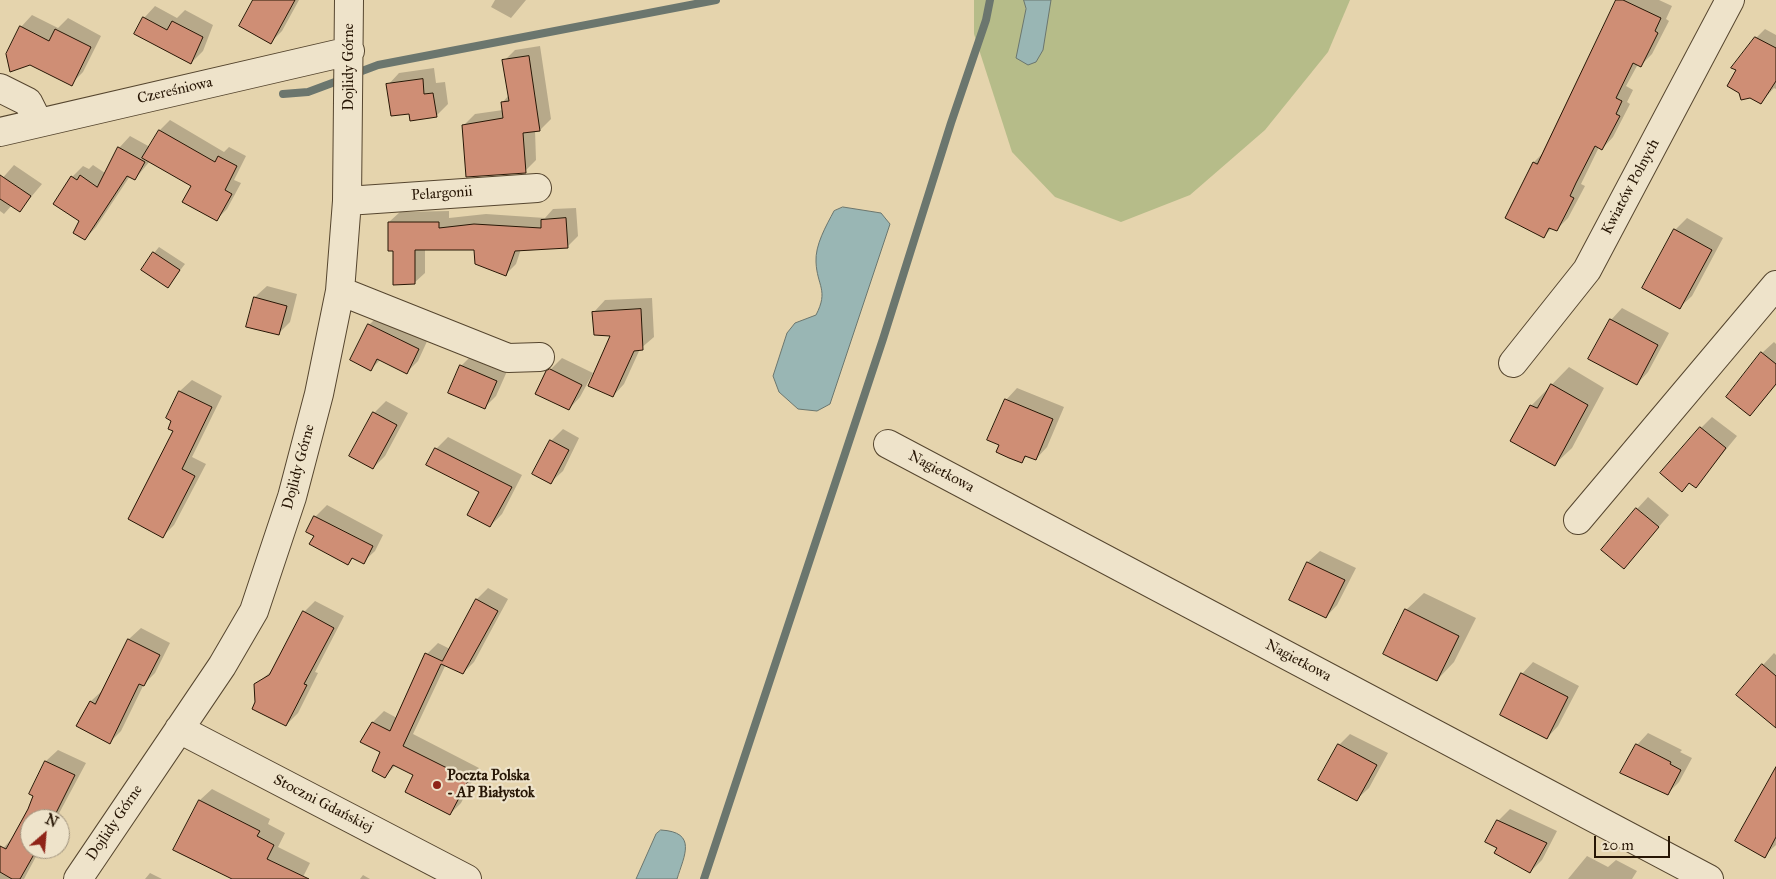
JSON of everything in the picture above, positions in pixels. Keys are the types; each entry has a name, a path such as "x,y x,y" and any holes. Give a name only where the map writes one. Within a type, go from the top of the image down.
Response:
{"street":[{"name":"Dojlidy Górne","path":"78,879 222,666 254,611 292,497 319,394 340,290 347,201 350,51 349,0"},
{"name":"Kwiatów Polnych","path":"1513,363 1587,270 1730,0"},
{"name":"Czereśniowa","path":"0,132 350,51"},
{"path":"0,88 28,102 38,122"},
{"name":"Pelargonii","path":"347,201 536,188"},
{"path":"1578,520 1776,284"},
{"path":"340,290 508,358 540,357"},
{"name":"Nagietkowa","path":"888,444 1709,879"},
{"name":"Stoczni Gdańskiej","path":"179,729 467,879"}],"green space":[{"path":"974,0 1350,0 1328,52 1265,130 1190,195 1121,222 1055,197 1012,152 974,34"}],"water":[{"path":"1024,0 1051,0 1043,50 1036,62 1028,65 1016,58 1026,9"},
{"path":"843,207 881,213 890,224 830,404 817,411 798,409 779,392 773,376 787,333 795,323 816,315 820,307 822,294 816,262 817,249 834,211"},
{"path":"661,830 680,835 684,840 685,854 677,879 636,879 656,834"}],"building":[{"path":"253,0 295,0 271,44 239,26"},
{"path":"1616,0 1623,0 1661,18 1655,31 1658,33 1641,67 1633,63 1616,98 1622,101 1616,114 1620,116 1602,150 1595,146 1570,196 1574,198 1557,231 1549,228 1544,238 1505,218 1533,162 1537,164"},
{"path":"143,17 167,30 172,21 203,37 191,64 134,34"},
{"path":"20,26 49,41 55,29 91,47 72,86 30,65 10,72 6,54"},
{"path":"1755,37 1776,48 1776,81 1761,104 1750,98 1741,100 1739,93 1727,86 1736,70 1731,68"},
{"path":"529,56 540,131 523,133 526,173 466,177 462,125 503,118 501,102 509,101 502,60"},
{"path":"423,79 424,94 433,93 437,117 410,121 409,114 391,116 386,84"},
{"path":"159,130 215,162 218,156 237,166 225,190 232,194 217,221 182,202 191,186 142,158"},
{"path":"118,147 145,162 135,180 127,176 85,240 73,233 79,221 53,204 71,176 77,180 80,175 97,187"},
{"path":"0,175 31,196 20,212 0,199"},
{"path":"566,218 568,248 515,251 506,276 475,264 474,250 415,250 415,284 393,285 393,251 388,251 388,222 439,222 439,228 474,224 541,228 541,220"},
{"path":"1674,229 1712,250 1680,309 1642,288"},
{"path":"153,252 180,270 168,288 141,270"},
{"path":"254,297 287,306 279,335 246,327"},
{"path":"641,309 643,350 634,351 613,397 588,386 610,336 594,335 592,312"},
{"path":"1610,319 1658,345 1637,385 1588,359"},
{"path":"368,324 419,349 407,374 377,359 371,371 350,360"},
{"path":"1761,352 1776,364 1776,384 1750,416 1726,397"},
{"path":"460,365 497,381 485,409 448,393"},
{"path":"550,369 582,385 569,410 535,394 546,371"},
{"path":"1551,384 1588,405 1555,466 1510,441 1530,405 1537,408"},
{"path":"179,391 212,407 182,469 195,476 163,538 128,519 173,431 168,429 171,421 166,418"},
{"path":"1005,399 1053,419 1036,460 1025,456 1022,463 1009,458 996,452 999,445 987,440"},
{"path":"373,412 397,425 373,469 349,456"},
{"path":"1700,427 1726,448 1696,488 1689,483 1682,492 1660,473"},
{"path":"550,440 569,450 551,484 532,474"},
{"path":"435,448 512,487 490,527 467,515 479,492 426,465"},
{"path":"1636,508 1659,527 1624,569 1601,550"},
{"path":"314,516 373,546 364,564 352,558 348,565 309,544 314,536 306,532"},
{"path":"1307,562 1345,580 1326,618 1289,600"},
{"path":"476,599 498,611 463,674 441,664 403,746 469,779 450,815 405,792 413,775 393,765 385,778 372,771 380,752 360,742 372,722 390,731 425,653 442,661"},
{"path":"1405,609 1459,636 1437,681 1383,654"},
{"path":"303,611 334,628 304,684 307,685 286,726 252,709 255,702 254,684 269,675"},
{"path":"128,639 160,655 144,686 139,684 110,744 76,726 90,701 95,704"},
{"path":"1762,664 1776,676 1776,728 1736,695"},
{"path":"1521,673 1568,697 1547,739 1500,715"},
{"path":"1338,744 1377,765 1357,801 1318,780"},
{"path":"1636,744 1671,762 1670,764 1681,770 1668,795 1620,773"},
{"path":"45,761 75,775 58,809 28,809 33,796 29,794"},
{"path":"1776,767 1776,837 1765,858 1735,841"},
{"path":"199,800 260,831 257,836 274,845 267,859 309,879 232,879 173,850"},
{"path":"1497,820 1547,843 1530,873 1494,853 1497,848 1485,842"},
{"path":"20,824 20,859 31,859 20,879 12,879 0,872 0,846 6,849"}],"waterway":[{"path":"354,74 378,65 716,0"},
{"path":"704,879 883,339 951,123 986,20 990,0"},
{"path":"283,94 308,92 343,79"}],"place":[{"name":"Poczta Polska - AP Białystok","path":"437,785"}]}
